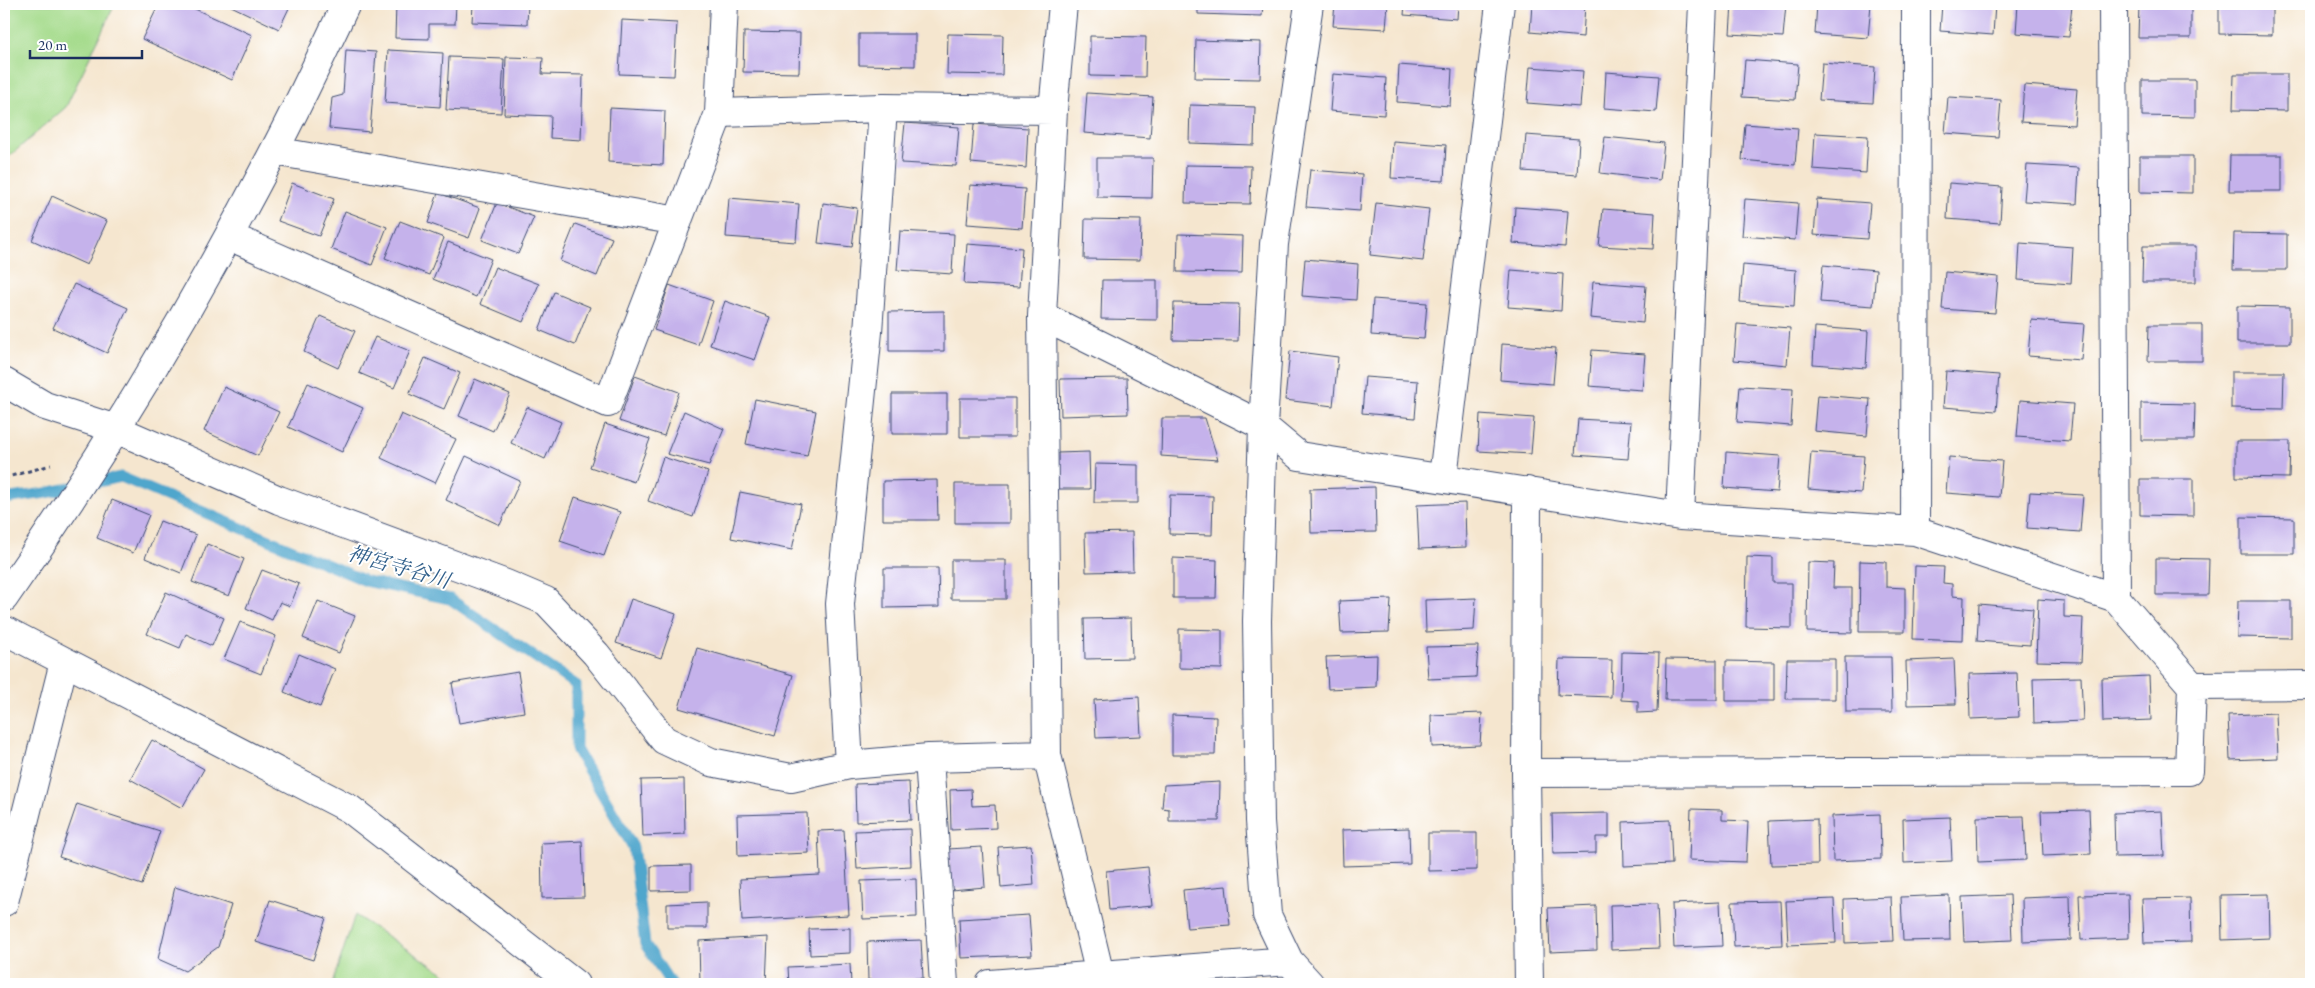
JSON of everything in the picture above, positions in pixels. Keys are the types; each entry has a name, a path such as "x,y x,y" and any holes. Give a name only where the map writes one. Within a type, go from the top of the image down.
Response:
{"street":[{"path":"4,598 64,512 97,460 229,236 274,152 346,4"},
{"path":"229,236 608,403 719,113 724,4"},
{"path":"1063,4 1053,110 1042,316 1047,755 1100,980"},
{"path":"1309,4 1274,244 1263,426 1257,621 1260,821 1267,915 1289,961 1310,984"},
{"path":"1443,477 1500,4"},
{"path":"1680,516 1703,4"},
{"path":"1915,531 1916,4"},
{"path":"2112,4 2116,598"},
{"path":"719,113 883,108 1053,110"},
{"path":"849,765 840,604 868,332 883,108"},
{"path":"274,152 678,221"},
{"path":"1042,316 1263,426 1299,456 1443,477 1680,516 1915,531 2116,598 2192,686 2189,771 1526,773"},
{"path":"4,382 45,406 116,429 279,500 506,584 546,601 596,654 664,740 711,762 791,778 849,765 929,758 1047,755"},
{"path":"1527,491 1526,773 1529,984"},
{"path":"4,630 350,809 575,984"},
{"path":"4,902 7,873 64,662"},
{"path":"2192,686 2311,685"},
{"path":"929,758 944,984"},
{"path":"990,984 1100,980 1289,961"}],"green space":[{"path":"4,4 115,4 66,107 4,161"},
{"path":"355,915 460,984 332,984"}],"building":[{"path":"159,4 184,4 252,35 232,80 142,39"},
{"path":"227,4 291,4 279,29"},
{"path":"396,4 456,4 455,24 429,24 429,39 395,38"},
{"path":"473,4 528,4 527,24 472,22"},
{"path":"1198,4 1263,4 1262,16 1198,14"},
{"path":"1335,4 1388,4 1386,29 1333,26"},
{"path":"1405,4 1458,4 1457,19 1404,15"},
{"path":"1532,4 1585,4 1583,37 1530,32"},
{"path":"1732,4 1786,4 1783,37 1730,34"},
{"path":"1817,4 1871,4 1868,38 1815,34"},
{"path":"1942,4 1995,4 1993,35 1940,31"},
{"path":"2018,4 2072,4 2069,37 2016,33"},
{"path":"2139,4 2191,4 2191,38 2138,38"},
{"path":"2219,4 2272,4 2272,35 2219,34"},
{"path":"622,20 677,23 674,76 619,74"},
{"path":"744,32 800,33 799,73 743,72"},
{"path":"859,34 915,34 915,66 859,65"},
{"path":"948,34 1003,35 1002,75 947,74"},
{"path":"1090,36 1146,37 1145,77 1090,76"},
{"path":"1196,40 1261,42 1260,79 1195,78"},
{"path":"346,50 376,52 370,132 329,128 332,98 343,95"},
{"path":"388,50 443,53 440,107 385,103"},
{"path":"449,57 504,59 501,113 446,110"},
{"path":"506,57 543,58 542,74 583,75 581,140 550,138 551,116 504,114"},
{"path":"1745,60 1798,64 1795,100 1742,97"},
{"path":"1822,63 1875,67 1873,103 1819,100"},
{"path":"1399,65 1452,69 1450,106 1397,102"},
{"path":"1530,67 1583,71 1580,107 1527,103"},
{"path":"1606,72 1659,76 1656,112 1604,108"},
{"path":"1333,74 1386,78 1384,115 1330,111"},
{"path":"2234,74 2287,74 2287,111 2233,110"},
{"path":"2142,80 2195,80 2195,117 2142,116"},
{"path":"2024,85 2077,89 2074,125 2021,122"},
{"path":"1087,93 1153,97 1150,138 1084,133"},
{"path":"1948,97 2001,100 1998,137 1945,133"},
{"path":"1190,105 1255,107 1254,145 1189,143"},
{"path":"610,108 665,111 663,165 608,162"},
{"path":"905,123 959,127 956,166 901,163"},
{"path":"974,124 1028,128 1026,168 971,163"},
{"path":"1745,124 1798,128 1795,165 1742,160"},
{"path":"1815,133 1868,136 1866,173 1813,169"},
{"path":"1526,135 1579,139 1577,175 1523,171"},
{"path":"1605,137 1664,143 1660,180 1600,173"},
{"path":"1393,141 1446,145 1444,181 1391,178"},
{"path":"2230,155 2282,155 2282,191 2229,191"},
{"path":"2140,156 2193,156 2193,193 2140,192"},
{"path":"1097,158 1153,158 1152,198 1097,197"},
{"path":"1186,165 1251,166 1250,204 1185,203"},
{"path":"2027,165 2079,168 2077,204 2024,201"},
{"path":"1310,170 1362,174 1360,211 1306,207"},
{"path":"292,183 334,199 319,236 278,221"},
{"path":"1949,183 2002,187 2000,223 1947,219"},
{"path":"970,185 1025,189 1022,228 967,224"},
{"path":"438,193 480,208 469,238 428,223"},
{"path":"52,196 107,221 87,265 32,240"},
{"path":"729,198 799,204 796,242 726,237"},
{"path":"1745,199 1798,203 1795,240 1742,236"},
{"path":"1817,199 1870,203 1867,239 1814,235"},
{"path":"497,203 534,217 518,254 482,240"},
{"path":"823,203 857,208 852,247 818,243"},
{"path":"1376,203 1429,209 1423,261 1370,255"},
{"path":"1515,207 1568,211 1565,247 1513,243"},
{"path":"1603,209 1655,213 1653,249 1599,246"},
{"path":"345,211 387,227 372,265 331,249"},
{"path":"1085,219 1141,220 1140,260 1084,259"},
{"path":"400,221 444,238 429,275 385,258"},
{"path":"575,224 612,238 597,276 560,261"},
{"path":"900,231 954,234 952,274 897,270"},
{"path":"2234,233 2287,234 2287,270 2233,270"},
{"path":"1178,234 1243,236 1242,273 1177,272"},
{"path":"448,242 491,259 476,297 433,279"},
{"path":"2020,243 2073,247 2071,284 2018,280"},
{"path":"967,244 1022,248 1019,287 964,284"},
{"path":"2143,246 2196,246 2196,282 2142,282"},
{"path":"1305,259 1358,264 1356,300 1302,296"},
{"path":"1743,265 1796,270 1794,306 1740,302"},
{"path":"1823,265 1876,270 1873,306 1820,302"},
{"path":"495,267 539,284 523,322 480,304"},
{"path":"1511,270 1563,274 1561,311 1508,307"},
{"path":"1945,272 1998,277 1995,313 1942,309"},
{"path":"1102,280 1157,280 1157,320 1101,319"},
{"path":"1593,282 1646,286 1643,323 1590,318"},
{"path":"74,284 128,308 107,353 53,328"},
{"path":"669,285 713,301 698,345 654,330"},
{"path":"554,292 590,307 575,345 539,330"},
{"path":"1373,299 1427,303 1424,339 1371,335"},
{"path":"725,301 770,317 755,360 710,345"},
{"path":"1174,303 1239,304 1238,341 1173,340"},
{"path":"2237,306 2290,307 2290,343 2237,343"},
{"path":"944,311 944,351 889,351 889,312"},
{"path":"320,316 355,331 338,368 304,352"},
{"path":"2031,320 2084,324 2081,360 2028,356"},
{"path":"1737,324 1790,328 1787,365 1734,360"},
{"path":"2149,325 2202,325 2202,361 2148,361"},
{"path":"1815,327 1868,331 1866,368 1813,364"},
{"path":"375,337 410,351 394,388 359,373"},
{"path":"1502,344 1556,348 1553,384 1500,380"},
{"path":"1592,350 1645,354 1642,390 1589,386"},
{"path":"1290,351 1338,357 1333,406 1285,400"},
{"path":"425,358 460,373 444,409 409,394"},
{"path":"1946,371 1999,375 1996,411 1943,407"},
{"path":"2231,372 2284,372 2283,409 2231,408"},
{"path":"635,376 679,392 664,436 619,421"},
{"path":"1365,377 1418,381 1415,418 1362,413"},
{"path":"1127,378 1128,414 1061,416 1060,379"},
{"path":"475,379 510,394 493,431 459,416"},
{"path":"308,383 363,408 342,452 288,427"},
{"path":"1740,386 1793,389 1791,426 1737,422"},
{"path":"224,387 279,412 258,456 204,431"},
{"path":"892,394 947,394 947,434 892,434"},
{"path":"1817,395 1870,399 1867,436 1814,431"},
{"path":"960,398 1015,398 1015,437 960,437"},
{"path":"755,399 816,411 807,456 746,444"},
{"path":"2020,400 2073,404 2070,441 2017,437"},
{"path":"2141,403 2195,404 2194,440 2141,440"},
{"path":"527,407 561,422 545,459 511,443"},
{"path":"684,411 724,429 709,465 667,454"},
{"path":"401,414 456,439 435,483 381,458"},
{"path":"1480,414 1534,418 1531,454 1478,451"},
{"path":"1162,418 1205,418 1218,460 1161,456"},
{"path":"1578,419 1631,422 1628,459 1575,455"},
{"path":"605,424 650,439 634,482 590,467"},
{"path":"2236,441 2290,441 2289,478 2236,477"},
{"path":"1089,452 1090,489 1058,489 1057,453"},
{"path":"1726,452 1780,456 1777,492 1724,488"},
{"path":"1811,452 1864,456 1861,493 1808,489"},
{"path":"466,456 520,481 500,525 446,500"},
{"path":"663,457 708,472 693,517 648,501"},
{"path":"1949,457 2002,461 1999,497 1946,493"},
{"path":"1095,464 1138,465 1138,503 1094,503"},
{"path":"2140,479 2193,479 2193,516 2140,515"},
{"path":"937,480 938,520 883,520 883,481"},
{"path":"955,484 1010,484 1010,523 955,523"},
{"path":"1375,487 1376,532 1311,533 1310,489"},
{"path":"740,492 801,504 792,550 731,538"},
{"path":"2030,492 2083,495 2080,532 2027,528"},
{"path":"1170,495 1213,496 1212,535 1169,534"},
{"path":"575,497 620,512 604,556 560,541"},
{"path":"112,500 149,515 133,553 97,538"},
{"path":"1465,503 1466,547 1419,549 1417,505"},
{"path":"2241,517 2294,518 2294,554 2241,554"},
{"path":"160,521 196,535 181,573 145,558"},
{"path":"1132,532 1133,571 1086,572 1085,533"},
{"path":"207,544 244,559 229,596 192,582"},
{"path":"1747,557 1773,558 1773,583 1792,583 1792,628 1746,627"},
{"path":"1173,558 1217,560 1216,598 1173,598"},
{"path":"2156,558 2209,559 2208,595 2156,595"},
{"path":"951,560 1006,560 1006,599 951,599"},
{"path":"1860,561 1886,562 1886,587 1905,588 1905,632 1859,632"},
{"path":"1808,562 1834,563 1833,588 1852,588 1852,633 1807,632"},
{"path":"1915,566 1944,567 1943,583 1952,584 1952,596 1964,597 1963,641 1913,639"},
{"path":"884,568 938,568 939,607 884,608"},
{"path":"262,570 299,584 290,606 280,602 272,620 246,608"},
{"path":"166,592 224,618 212,646 186,634 180,648 147,634"},
{"path":"1476,598 1474,630 1426,632 1425,600"},
{"path":"631,599 676,614 661,658 616,643"},
{"path":"1391,599 1389,632 1341,633 1339,601"},
{"path":"2038,599 2064,601 2064,617 2083,618 2081,662 2036,661"},
{"path":"318,601 355,616 339,653 303,638"},
{"path":"2238,601 2291,601 2291,638 2237,637"},
{"path":"1979,604 2033,609 2030,645 1977,641"},
{"path":"1131,618 1132,658 1085,659 1084,619"},
{"path":"240,622 276,636 261,674 224,659"},
{"path":"1179,629 1222,630 1222,669 1179,668"},
{"path":"1478,646 1476,677 1428,679 1426,647"},
{"path":"697,648 793,675 775,736 679,708"},
{"path":"1622,652 1659,653 1657,712 1638,713 1638,701 1621,700"},
{"path":"299,654 335,669 320,707 284,692"},
{"path":"1377,655 1376,687 1328,689 1326,657"},
{"path":"1845,657 1891,657 1892,712 1846,712"},
{"path":"1559,659 1612,660 1611,697 1558,695"},
{"path":"1666,659 1717,660 1717,700 1665,700"},
{"path":"1787,659 1835,659 1835,699 1786,699"},
{"path":"1954,659 1956,704 1907,705 1906,661"},
{"path":"1726,661 1774,662 1774,701 1726,701"},
{"path":"518,672 524,712 459,723 452,683"},
{"path":"2017,673 2019,717 1970,719 1969,674"},
{"path":"2149,676 2151,720 2103,722 2102,678"},
{"path":"2081,677 2083,721 2034,723 2033,678"},
{"path":"1139,697 1141,736 1096,738 1094,700"},
{"path":"1482,713 1480,745 1432,747 1431,715"},
{"path":"2276,713 2278,758 2230,760 2228,715"},
{"path":"1172,715 1216,717 1215,755 1172,755"},
{"path":"152,740 204,769 182,808 130,779"},
{"path":"684,779 685,834 643,836 641,780"},
{"path":"909,782 911,820 856,822 855,784"},
{"path":"1220,782 1219,821 1169,821 1169,809 1162,808 1164,785"},
{"path":"971,789 972,806 995,805 996,828 951,830 950,790"},
{"path":"77,804 160,831 142,885 59,857"},
{"path":"1691,809 1722,810 1722,820 1748,821 1746,862 1689,860"},
{"path":"2089,810 2091,854 2043,856 2041,811"},
{"path":"2162,811 2164,856 2115,857 2114,813"},
{"path":"807,813 809,853 738,856 737,815"},
{"path":"1609,813 1609,837 1596,837 1596,853 1553,854 1552,814"},
{"path":"1880,814 1881,859 1833,861 1832,816"},
{"path":"2024,816 2026,860 1978,862 1977,817"},
{"path":"1950,817 1952,861 1904,863 1903,819"},
{"path":"1817,819 1818,864 1771,865 1769,821"},
{"path":"1670,820 1672,864 1624,866 1623,822"},
{"path":"1409,828 1410,864 1343,866 1342,830"},
{"path":"910,829 911,866 857,869 855,831"},
{"path":"844,830 849,915 742,921 740,879 820,875 818,831"},
{"path":"1428,833 1477,833 1477,870 1428,871"},
{"path":"582,841 584,897 542,898 541,843"},
{"path":"1031,845 1034,885 1001,888 998,847"},
{"path":"982,847 985,887 951,890 948,849"},
{"path":"691,865 691,890 651,891 651,866"},
{"path":"1148,867 1152,906 1109,910 1106,871"},
{"path":"916,879 917,917 863,919 861,881"},
{"path":"1226,886 1230,925 1187,928 1183,890"},
{"path":"175,887 231,905 218,947 185,971 158,959"},
{"path":"2128,894 2129,938 2081,940 2079,895"},
{"path":"2269,894 2270,938 2222,940 2221,895"},
{"path":"1949,895 1950,940 1903,941 1901,897"},
{"path":"2010,895 2012,940 1964,942 1962,897"},
{"path":"2070,896 2071,940 2023,942 2022,898"},
{"path":"1891,897 1893,941 1845,943 1844,899"},
{"path":"2190,898 2191,942 2144,943 2142,899"},
{"path":"1834,899 1836,943 1788,945 1786,901"},
{"path":"270,900 326,918 313,960 256,942"},
{"path":"1780,901 1782,945 1734,947 1732,902"},
{"path":"707,902 707,928 667,928 667,904"},
{"path":"1720,902 1722,946 1674,948 1672,904"},
{"path":"1657,904 1659,948 1611,950 1610,905"},
{"path":"1596,906 1597,950 1550,952 1548,908"},
{"path":"1029,915 1032,955 961,958 959,919"},
{"path":"850,928 850,953 810,955 809,929"},
{"path":"768,937 766,984 700,984 699,941"},
{"path":"921,940 923,978 868,980 867,942"},
{"path":"850,964 851,984 789,984 788,967"}],"waterway":[{"name":"神宮寺谷川","path":"4,499 46,493 121,477 366,581 450,599 576,685 576,749 633,847 645,944 671,984"}]}
